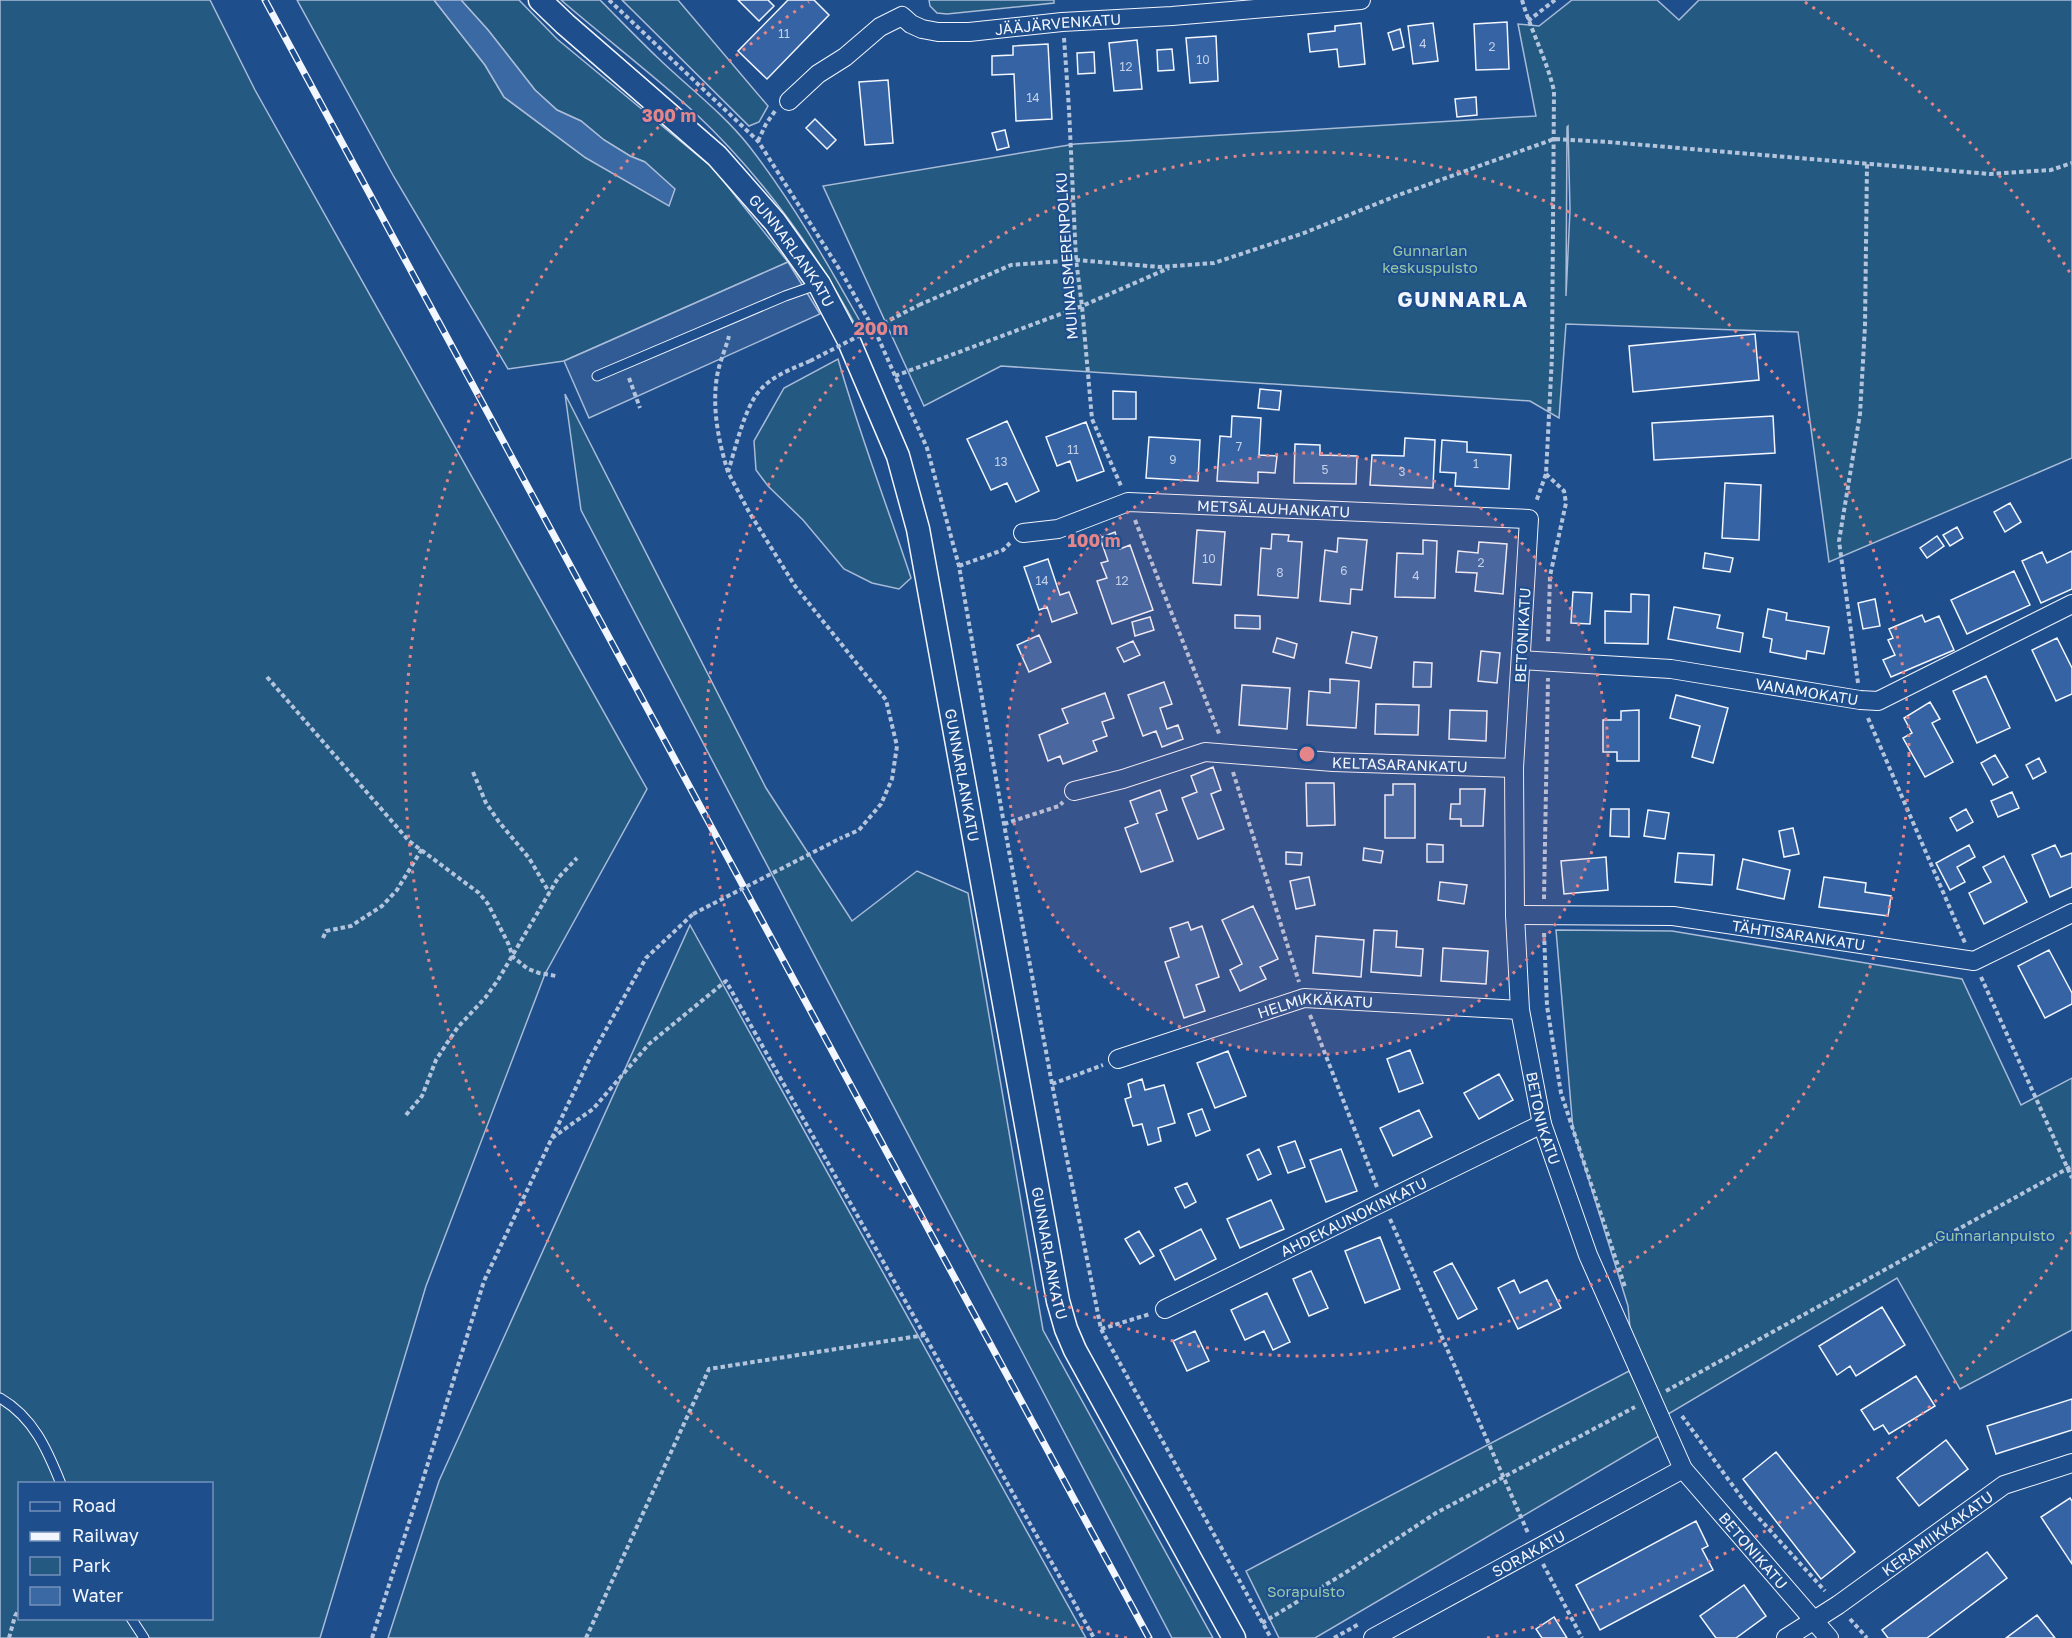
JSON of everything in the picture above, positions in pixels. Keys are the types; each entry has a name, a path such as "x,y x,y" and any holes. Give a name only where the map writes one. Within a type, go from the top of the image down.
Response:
{"street":[{"name":"GUNNARLANKATU","path":"540,0 717,156 775,222 819,284 848,339 897,456 918,529 1058,1301 1066,1329 1075,1350 1234,1638"},
{"name":"JÄÄJÄRVENKATU","path":"789,101 818,74 845,57 903,8 911,24 938,32 969,32 1062,22 1361,0"},
{"name":"METSÄLAUHANKATU","path":"1023,533 1058,529 1128,502 1529,519"},
{"name":"BETONIKATU","path":"1529,519 1514,768 1515,915 1520,1010 1542,1124 1588,1255 1683,1469 1829,1638"},
{"name":"VANAMOKATU","path":"1521,660 1671,669 1878,701 2072,604"},
{"name":"KELTASARANKATU","path":"1074,791 1205,752 1333,762 1514,768"},
{"name":"TÄHTISARANKATU","path":"1515,915 1673,916 1974,961 2072,914"},
{"name":"HELMIKKÄKATU","path":"1118,1059 1304,998 1520,1010"},
{"name":"AHDEKAUNOKINKATU","path":"1165,1309 1542,1124"},
{"name":"KERAMIIKKAKATU","path":"1785,1638 1838,1605 2004,1485 2072,1463"},
{"name":"SORAKATU","path":"1373,1638 1683,1469"}],"lane":[{"path":"597,376 785,296 819,284"},
{"path":"0,1398 15,1407 31,1424 45,1446 60,1482"},
{"path":"132,1620 144,1638"}],"path":[{"path":"609,0 758,141 775,111 789,101"},
{"path":"1522,0 1551,77 1554,91 1552,356 1546,474 1529,519"},
{"path":"1528,21 1555,0"},
{"name":"MUINAISMERENPOLKU","path":"1062,22 1069,109 1076,260 1092,419 1128,502 1228,754 1304,998 1383,1203 1535,1549 1582,1638"},
{"path":"728,472 744,421 760,390 784,372 919,305 1011,265 1076,260 1160,267 1214,263 1304,233 1396,196 1554,139 1989,174 2051,170 2072,163"},
{"path":"1860,700 1839,541 1860,414 1865,326 1867,164"},
{"path":"896,376 1082,306 1172,266"},
{"path":"372,1638 484,1281 590,1058 646,958 693,914 859,830 881,804 892,779 897,746 886,700 795,586 749,512 728,472 718,442 716,398 718,372 735,317"},
{"path":"624,365 640,408"},
{"path":"1546,474 1564,490 1566,503 1550,576 1544,915 1547,1006 1561,1093 1628,1296"},
{"path":"1023,533 1003,550 959,566 1052,1084 1101,1329 1271,1638"},
{"path":"267,677 409,841 479,893 488,904 513,957 528,969 539,974 556,976"},
{"path":"473,772 486,804 529,858 549,893"},
{"path":"1004,824 1059,806 1074,791"},
{"path":"323,938 326,931 351,926 382,906 397,890 422,849"},
{"path":"406,1115 422,1096 436,1060 447,1043 458,1027 485,998 513,957 558,878 577,858"},
{"path":"552,1138 593,1109 649,1044 726,981 1094,1638"},
{"path":"1052,1084 1118,1059"},
{"path":"1101,1329 1165,1309"},
{"path":"586,1638 709,1368 925,1335"},
{"path":"1664,1392 1671,1401"},
{"path":"1678,1411 1747,1505 1867,1638"},
{"path":"9,1638 18,1611"}],"green space":[{"path":"0,0 210,0 255,90 647,789 545,974 426,1286 320,1638 0,1638"},
{"path":"297,0 434,0 485,65 504,97 586,158 645,162 630,156 604,140 581,121 557,110 535,90 488,30 461,0 519,0 557,39 713,168 788,262 564,361 508,369 394,177"},
{"path":"561,0 600,0 739,134 794,210 861,323 856,326 803,240 741,160 694,112"},
{"path":"622,0 678,0 768,106 759,122 749,126"},
{"path":"929,0 1054,0 1054,3 947,14 937,13 930,6"},
{"name":"Gunnarlan keskuspuisto","path":"1572,0 1657,0 1679,20 1699,0 2072,0 2072,458 1829,562 1798,332 1566,324 1559,418 1530,401 1001,366 924,406 823,186 1075,144 1536,116 1518,24 1539,26","holes":["1568,126 1570,210 1566,296"]},
{"path":"838,359 911,578 899,589 872,583 844,569 803,520 768,486 756,470 754,441 784,388"},
{"path":"565,394 766,788 852,921 917,871 968,893 1043,1330 1213,1638 1172,1638 581,510"},
{"path":"690,925 1086,1638 388,1638 439,1481"},
{"path":"1556,930 1672,931 1962,979 2021,1105 2072,1078 2072,1330 1960,1389 1897,1278 1653,1423 1659,1436 1315,1638 1279,1638 1246,1571 1629,1371 1635,1383 1628,1306 1573,1129"}],"shaded area":[{"path":"788,262 820,314 589,418 564,361"}],"water":[{"path":"434,0 461,0 488,30 535,90 557,110 581,121 604,140 630,156 645,162 675,189 669,206 586,158 504,97 485,65"}],"building":[{"path":"738,0 768,0 774,6 759,21"},
{"path":"788,0 814,0 829,15 767,79 738,51"},
{"path":"1507,22 1509,69 1476,70 1474,24"},
{"path":"1361,23 1365,64 1339,67 1337,49 1310,52 1308,34 1335,31 1335,26"},
{"path":"1433,23 1438,61 1413,64 1408,26"},
{"path":"1400,29 1404,47 1393,50 1388,33"},
{"path":"1216,36 1218,81 1190,83 1186,38"},
{"path":"1137,40 1142,89 1114,91 1109,43"},
{"path":"1048,44 1052,119 1016,121 1014,74 992,75 992,56 1013,55 1013,46"},
{"path":"1172,49 1174,70 1158,71 1157,50"},
{"path":"1094,52 1095,73 1078,74 1077,53"},
{"path":"888,80 893,143 865,145 859,82"},
{"path":"1476,97 1477,115 1457,117 1455,99"},
{"path":"815,119 836,140 827,149 806,128"},
{"path":"1005,130 1009,147 997,150 992,133"},
{"path":"1755,334 1759,380 1633,392 1629,346"},
{"path":"1260,389 1281,391 1279,410 1258,408"},
{"path":"1113,391 1136,392 1136,419 1113,419"},
{"path":"1232,416 1261,418 1259,455 1277,456 1275,473 1258,472 1258,483 1217,481 1220,436 1231,437"},
{"path":"1773,416 1775,453 1654,460 1652,423"},
{"path":"1007,421 1039,491 1016,502 1007,483 991,490 967,439"},
{"path":"1086,422 1104,471 1077,481 1070,461 1057,466 1046,437"},
{"path":"1149,437 1200,440 1198,481 1146,478"},
{"path":"1405,438 1435,440 1433,488 1370,485 1372,455 1404,456"},
{"path":"1442,440 1467,442 1467,452 1511,455 1509,489 1455,486 1456,473 1440,472"},
{"path":"1295,444 1320,445 1320,455 1357,456 1356,484 1294,483"},
{"path":"1725,483 1761,485 1759,540 1722,538"},
{"path":"2010,503 2021,522 2005,532 1994,512"},
{"path":"1957,527 1963,538 1950,546 1943,535"},
{"path":"1197,530 1225,532 1221,585 1193,583"},
{"path":"1115,532 1120,549 1130,545 1153,610 1112,624 1097,581 1107,578 1101,563 1108,561 1100,538"},
{"path":"1272,534 1289,535 1288,541 1302,542 1298,598 1258,595 1261,548 1271,549"},
{"path":"1937,536 1944,546 1927,558 1920,548"},
{"path":"1338,538 1367,540 1362,590 1351,589 1350,604 1320,601 1325,550 1337,552"},
{"path":"1423,540 1437,541 1435,598 1395,597 1397,553 1423,554"},
{"path":"1479,542 1507,544 1503,594 1475,591 1477,573 1456,572 1458,551 1478,553"},
{"path":"2072,551 2072,589 2041,603 2022,561 2042,552 2047,563"},
{"path":"1705,553 1733,558 1730,572 1703,568"},
{"path":"1048,559 1060,595 1069,592 1077,613 1052,622 1047,607 1039,610 1024,567"},
{"path":"2014,571 2030,605 1967,634 1951,600"},
{"path":"1573,592 1592,593 1590,624 1571,623"},
{"path":"1631,594 1649,595 1648,644 1605,643 1605,611 1631,612"},
{"path":"1875,599 1880,626 1863,629 1858,603"},
{"path":"1674,607 1720,615 1717,628 1743,633 1740,652 1668,639"},
{"path":"1768,609 1787,613 1786,620 1829,627 1824,654 1807,651 1806,659 1770,652 1772,639 1763,637"},
{"path":"1235,615 1260,616 1260,629 1235,628"},
{"path":"1922,615 1925,622 1939,616 1954,650 1891,677 1883,660 1895,655 1888,640 1893,638 1889,629"},
{"path":"1150,617 1154,630 1135,636 1132,622"},
{"path":"1352,632 1377,637 1371,668 1346,663"},
{"path":"1039,635 1051,662 1029,672 1017,645"},
{"path":"1277,638 1297,644 1294,658 1273,652"},
{"path":"2057,638 2072,668 2072,694 2056,701 2032,650"},
{"path":"1133,641 1140,655 1124,662 1117,648"},
{"path":"1481,651 1500,653 1497,683 1478,681"},
{"path":"1414,662 1432,663 1431,687 1413,687"},
{"path":"1986,676 2010,728 1977,743 1953,691"},
{"path":"1330,679 1359,681 1356,728 1307,725 1309,691 1330,693"},
{"path":"1164,682 1172,704 1160,708 1167,729 1178,725 1183,739 1162,747 1156,731 1143,736 1128,695"},
{"path":"1242,685 1290,688 1287,729 1239,725"},
{"path":"1105,693 1114,718 1102,722 1107,736 1093,741 1097,751 1063,764 1060,756 1048,761 1039,735 1068,723 1062,709"},
{"path":"1676,695 1728,708 1713,763 1692,757 1700,726 1670,718"},
{"path":"1930,702 1940,719 1932,723 1953,762 1925,777 1903,738 1912,733 1904,718"},
{"path":"1376,704 1419,705 1418,735 1375,734"},
{"path":"1450,710 1487,711 1486,741 1449,739"},
{"path":"1639,710 1639,761 1617,761 1617,752 1603,752 1603,720 1621,720 1621,711"},
{"path":"1995,755 2008,777 1993,785 1981,763"},
{"path":"2039,758 2046,772 2033,779 2026,765"},
{"path":"1213,767 1221,790 1211,794 1224,829 1198,839 1182,798 1197,792 1191,776"},
{"path":"1306,783 1334,783 1335,825 1307,826"},
{"path":"1393,784 1415,784 1415,838 1385,838 1385,795 1393,795"},
{"path":"1460,789 1485,789 1483,826 1461,826 1461,819 1450,819 1451,804 1460,804"},
{"path":"1160,790 1167,810 1156,814 1173,861 1141,872 1125,828 1138,823 1130,801"},
{"path":"2012,792 2019,808 1998,817 1991,801"},
{"path":"1611,809 1629,809 1629,837 1610,836"},
{"path":"1966,809 1973,822 1957,831 1950,818"},
{"path":"1648,810 1669,813 1665,839 1644,836"},
{"path":"1793,828 1799,854 1784,857 1779,831"},
{"path":"1427,844 1443,845 1443,862 1427,862"},
{"path":"1969,845 1975,857 1957,867 1965,882 1950,890 1936,863"},
{"path":"2055,845 2061,857 2072,853 2072,887 2050,897 2032,855"},
{"path":"1364,848 1383,851 1381,863 1363,860"},
{"path":"1286,852 1302,853 1301,865 1286,864"},
{"path":"1678,853 1714,855 1712,885 1675,882"},
{"path":"2004,856 2027,902 1984,924 1969,893 1991,882 1983,867"},
{"path":"1606,857 1608,890 1564,894 1561,861"},
{"path":"1743,859 1790,870 1784,899 1737,889"},
{"path":"1309,877 1315,905 1296,909 1290,881"},
{"path":"1824,877 1866,883 1865,892 1891,896 1888,916 1819,907"},
{"path":"1440,882 1467,885 1464,904 1438,900"},
{"path":"1253,906 1278,959 1260,967 1266,979 1240,991 1230,970 1242,964 1222,920"},
{"path":"1188,922 1191,930 1202,926 1219,977 1196,985 1205,1011 1184,1018 1165,962 1179,957 1170,928"},
{"path":"1374,930 1397,931 1396,947 1423,949 1421,976 1371,972"},
{"path":"1316,936 1364,940 1361,977 1313,973"},
{"path":"1443,948 1488,951 1486,984 1441,981"},
{"path":"2049,950 2072,993 2072,1004 2045,1018 2018,966"},
{"path":"1410,1050 1423,1083 1399,1092 1387,1059"},
{"path":"1228,1051 1246,1096 1215,1108 1197,1063"},
{"path":"1499,1074 1513,1100 1479,1119 1464,1093"},
{"path":"1142,1079 1145,1090 1164,1085 1175,1123 1158,1128 1161,1141 1148,1145 1142,1124 1133,1126 1125,1099 1131,1097 1128,1084"},
{"path":"1202,1109 1210,1130 1196,1136 1188,1114"},
{"path":"1419,1110 1432,1137 1393,1156 1380,1128"},
{"path":"1295,1141 1305,1167 1288,1173 1278,1147"},
{"path":"1259,1149 1271,1174 1258,1180 1247,1155"},
{"path":"1341,1149 1357,1191 1326,1202 1310,1160"},
{"path":"1187,1183 1196,1202 1185,1208 1175,1188"},
{"path":"1271,1200 1284,1229 1240,1248 1227,1219"},
{"path":"1201,1229 1216,1259 1175,1280 1160,1250"},
{"path":"1139,1231 1154,1256 1140,1264 1125,1239"},
{"path":"1380,1237 1400,1289 1365,1303 1345,1251"},
{"path":"1452,1263 1477,1309 1458,1319 1434,1272"},
{"path":"1311,1271 1328,1308 1309,1316 1293,1279"},
{"path":"1514,1280 1520,1293 1547,1280 1561,1308 1518,1329 1498,1288"},
{"path":"1267,1293 1290,1342 1273,1350 1264,1331 1245,1340 1231,1310"},
{"path":"1882,1307 1905,1345 1856,1376 1850,1366 1837,1375 1819,1346"},
{"path":"1195,1331 1209,1361 1187,1371 1173,1341"},
{"path":"1916,1376 1935,1406 1889,1434 1883,1425 1874,1430 1861,1410"},
{"path":"2072,1399 2072,1430 1996,1454 1987,1426"},
{"path":"1946,1440 1968,1469 1919,1506 1897,1478"},
{"path":"1776,1452 1855,1552 1821,1579 1743,1479"},
{"path":"2070,1498 2072,1501 2072,1564 2041,1517"},
{"path":"1696,1521 1708,1546 1702,1549 1713,1570 1600,1630 1576,1585"},
{"path":"1987,1552 2007,1578 1927,1638 1888,1638 1882,1630"},
{"path":"1744,1585 1766,1616 1736,1638 1716,1638 1700,1616"},
{"path":"2037,1615 2055,1638 2006,1638"},
{"path":"1554,1617 1567,1638 1542,1638 1536,1629"}],"railway":[{"path":"265,0 1149,1638"}],"district":[{"name":"GUNNARLA","path":"1463,299"}],"park label":[{"name":"Gunnarlanpuisto","path":"1995,1235"},
{"name":"Sorapuisto","path":"1306,1591"}]}
